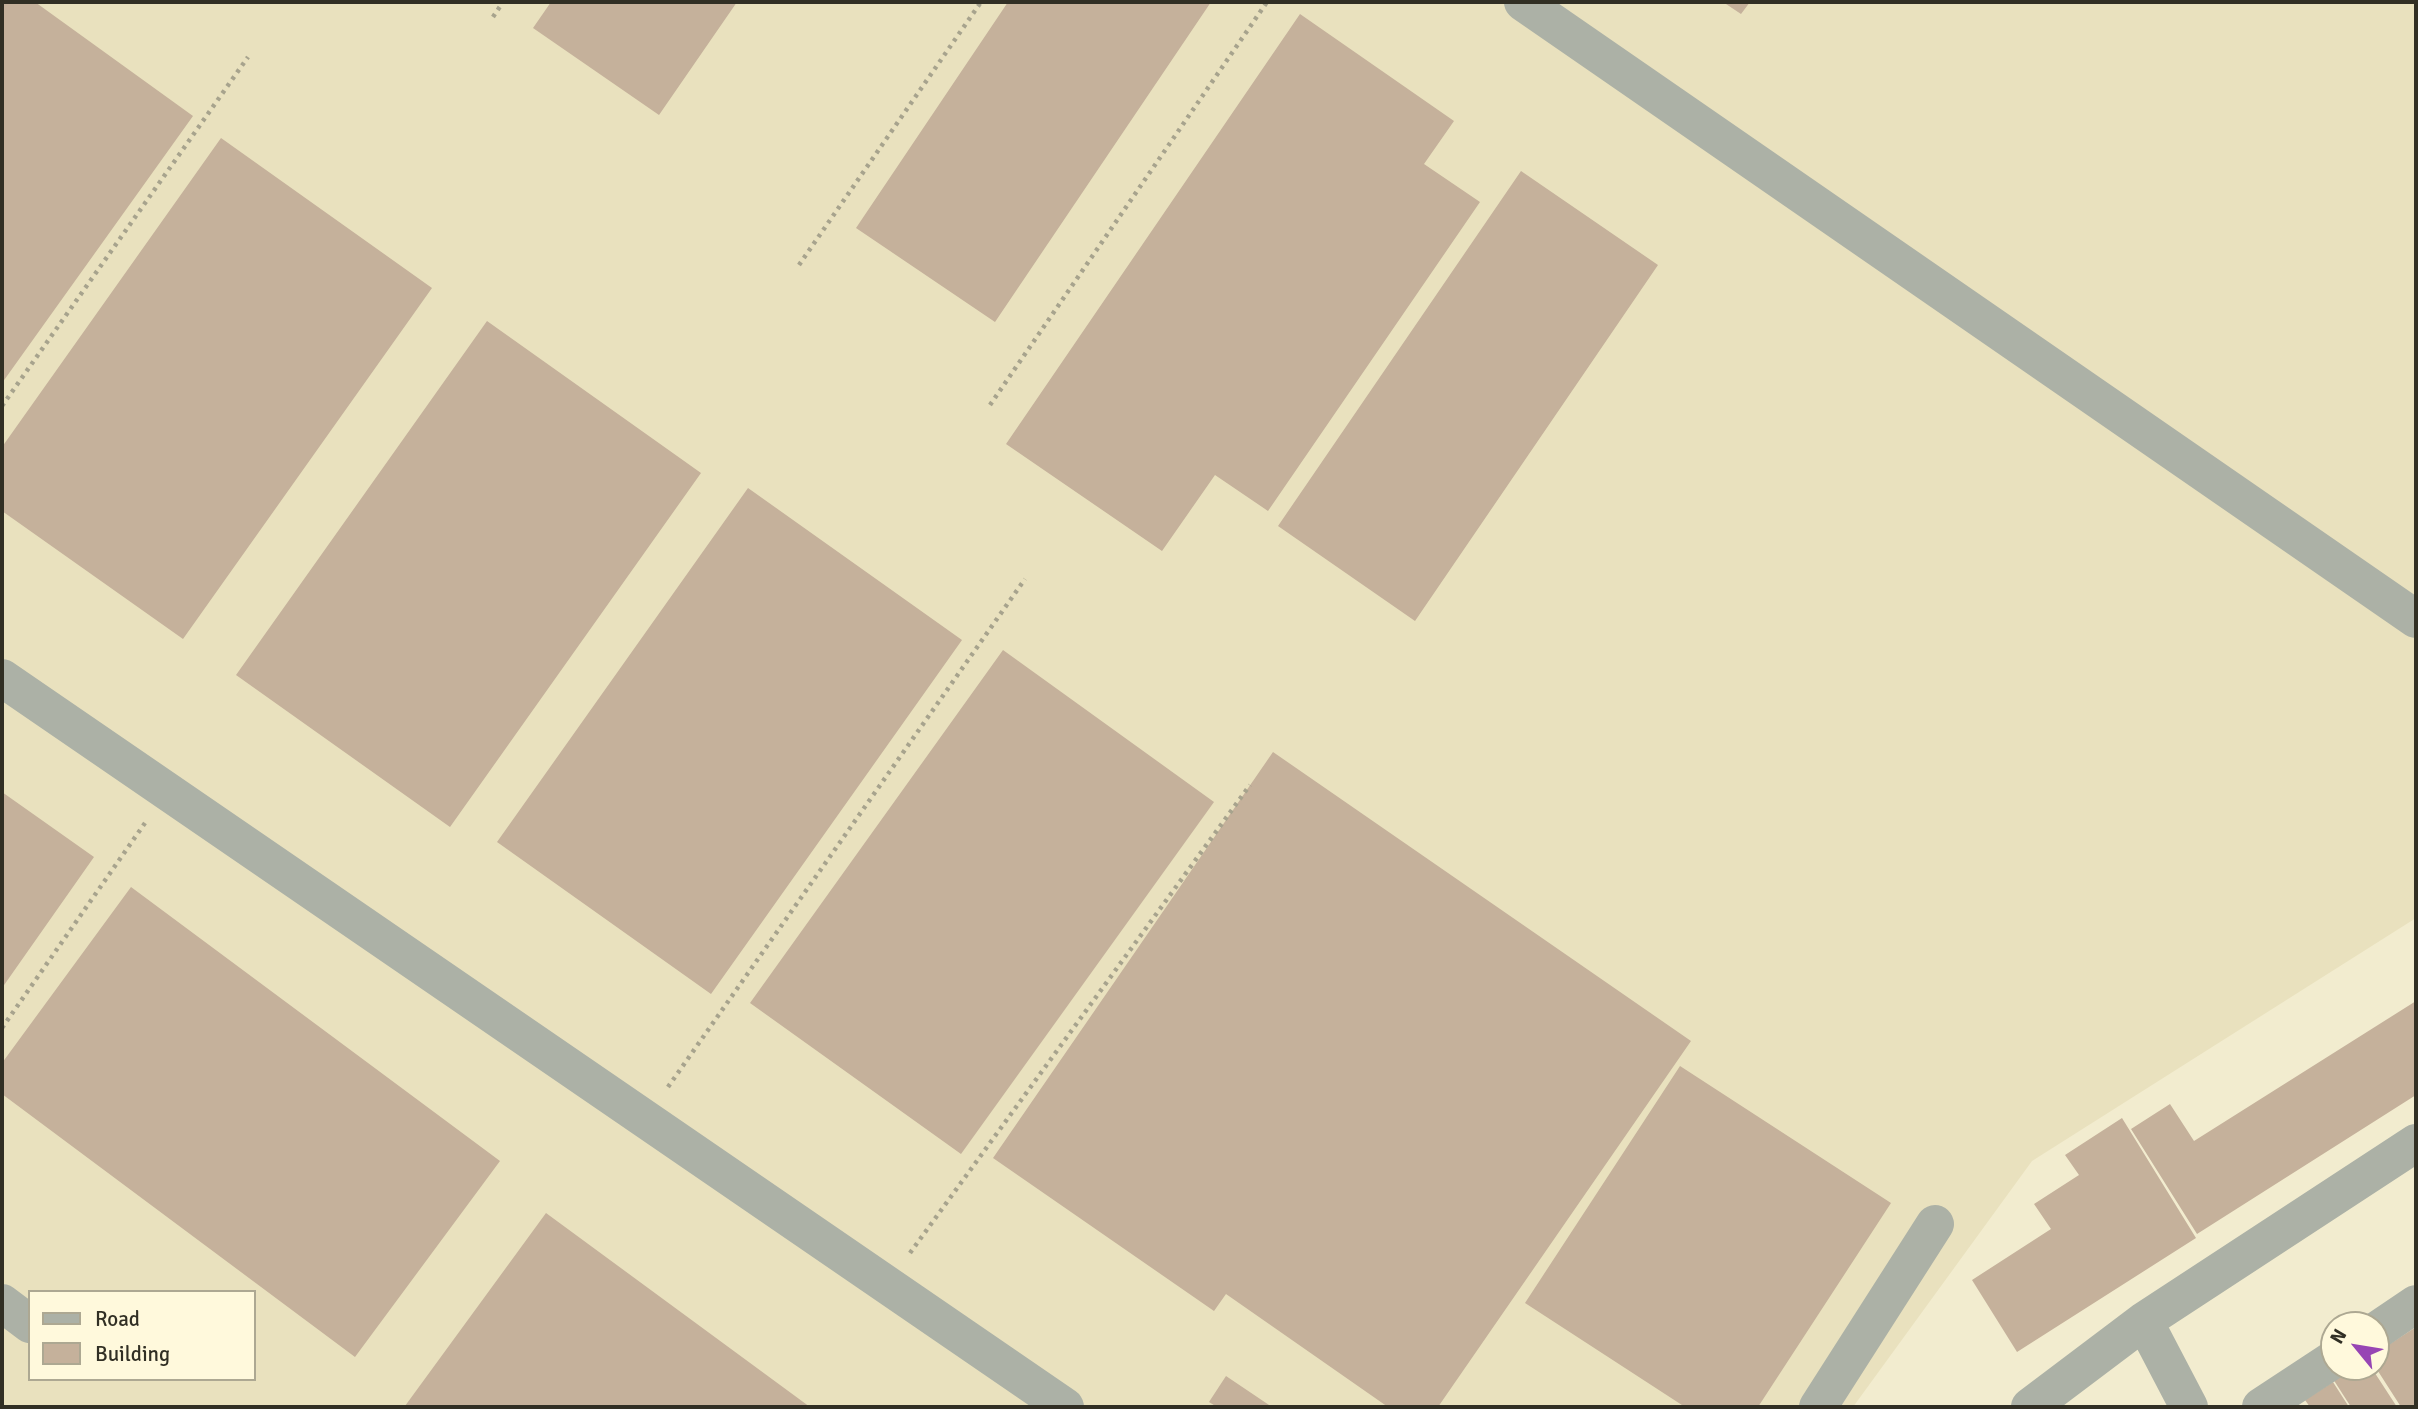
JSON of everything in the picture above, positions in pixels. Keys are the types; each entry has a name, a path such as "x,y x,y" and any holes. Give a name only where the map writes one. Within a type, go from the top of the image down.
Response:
{"street":[{"path":"1523,2 2416,619"},
{"path":"2,677 1065,1407"},
{"path":"2030,1407 2144,1321 2416,1143"},
{"path":"1818,1407 1935,1224"},
{"path":"2,1303 28,1322"},
{"path":"2390,1322 2416,1304"},
{"path":"2144,1321 2189,1407"},
{"path":"2261,1407 2320,1368"}],"path":[{"path":"493,16 503,2"},
{"path":"800,265 981,2"},
{"path":"990,405 1267,2"},
{"path":"2,406 248,57"},
{"path":"646,1119 1025,579"},
{"path":"887,1285 1250,785"},
{"path":"2,1028 167,791"}],"shaded area":[{"path":"2,2 2416,2 2416,918 2032,1161 1853,1407 2,1407"}],"building":[{"path":"2,2 35,2 193,116 2,383"},
{"path":"551,2 737,2 659,115 533,28"},
{"path":"1008,2 1211,2 995,322 856,228"},
{"path":"1723,2 1750,2 1741,14"},
{"path":"1300,14 1454,121 1424,164 1480,202 1268,511 1215,475 1162,551 1006,444"},
{"path":"221,138 432,288 183,639 2,511 2,447"},
{"path":"1521,171 1658,265 1415,621 1278,526"},
{"path":"487,321 701,473 450,827 236,675"},
{"path":"748,488 962,640 711,994 497,842"},
{"path":"1003,650 1214,802 961,1154 750,1003"},
{"path":"1273,752 1691,1041 1438,1407 1388,1407 1226,1294 1214,1311 993,1158"},
{"path":"2,792 94,857 2,988"},
{"path":"131,887 500,1161 355,1357 2,1094 2,1063"},
{"path":"2416,1001 2416,1095 2197,1234 2131,1129 2170,1104 2194,1141"},
{"path":"1680,1066 1891,1203 1758,1407 1685,1407 1525,1303"},
{"path":"2122,1118 2196,1238 2017,1352 1972,1280 2051,1229 2034,1204 2079,1175 2065,1155"},
{"path":"546,1213 810,1407 406,1407"},
{"path":"2416,1327 2416,1407 2401,1407 2384,1381 2390,1381 2390,1344"},
{"path":"1226,1376 1272,1407 1217,1407 1209,1402"},
{"path":"2334,1381 2380,1381 2397,1407 2351,1407"},
{"path":"2333,1382 2349,1407 2310,1407 2305,1400"}]}
